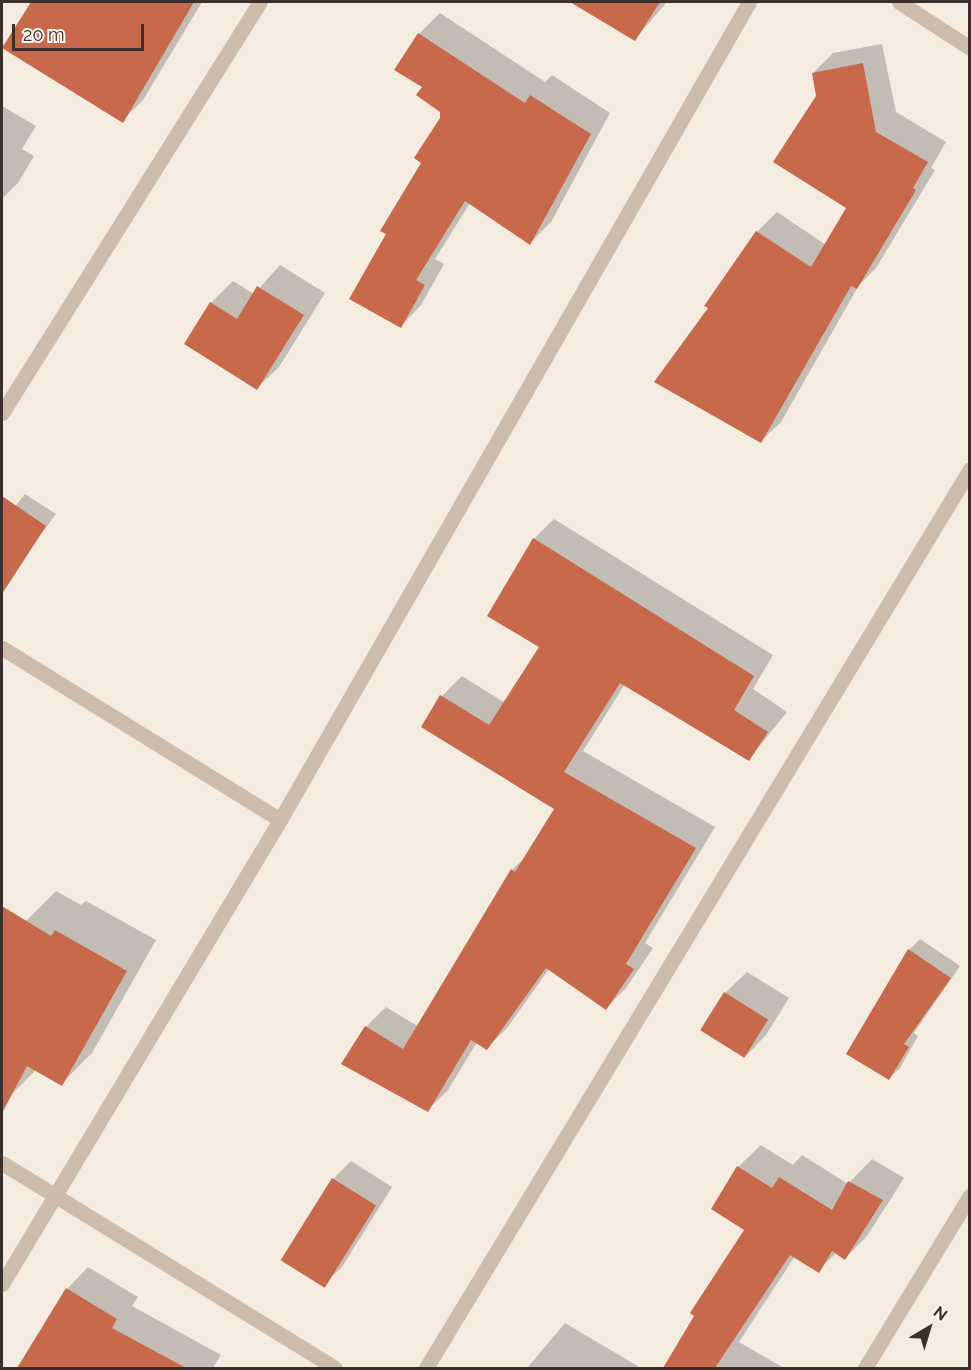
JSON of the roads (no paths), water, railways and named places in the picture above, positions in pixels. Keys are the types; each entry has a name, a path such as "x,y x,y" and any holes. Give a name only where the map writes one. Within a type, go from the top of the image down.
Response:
{"street":[{"path":"2,413 260,2"},
{"path":"2,1284 57,1196 280,820 749,2"},
{"path":"899,2 969,48"},
{"path":"426,1368 964,491 969,469"},
{"path":"2,648 280,820"},
{"path":"2,1163 335,1368"},
{"path":"865,1368 969,1195"}]}
